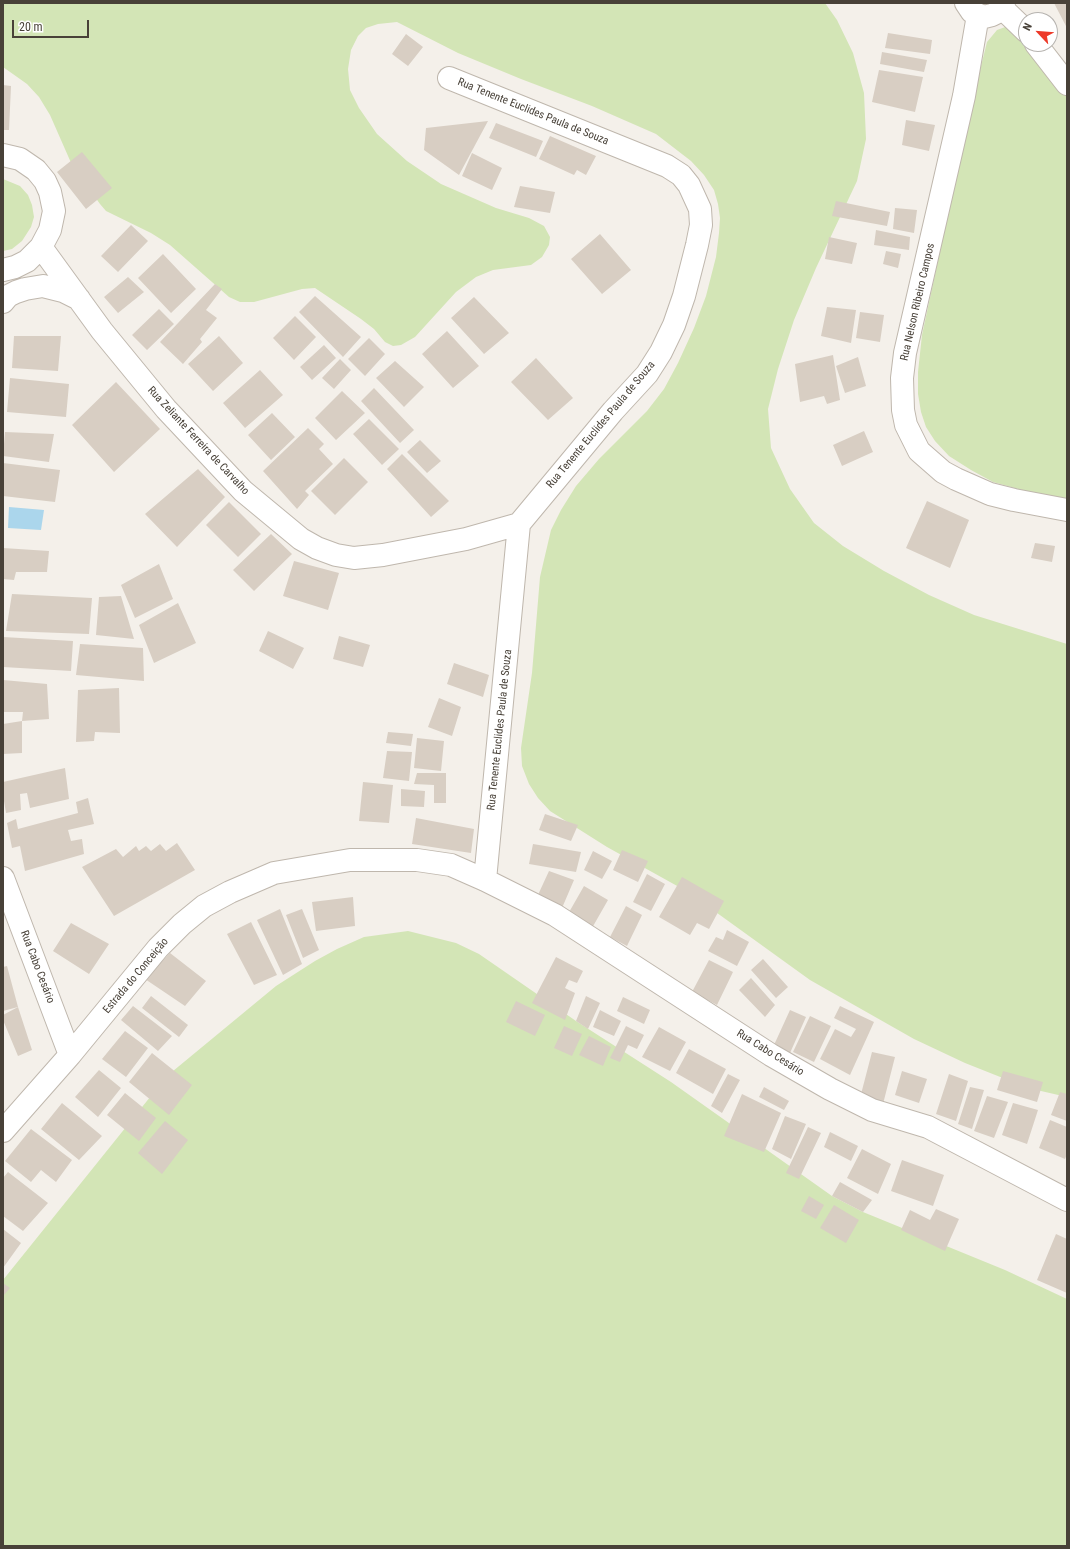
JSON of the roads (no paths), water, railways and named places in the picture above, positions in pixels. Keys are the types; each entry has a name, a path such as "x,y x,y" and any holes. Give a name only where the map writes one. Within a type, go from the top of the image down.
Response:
{"street":[{"path":"972,9 984,17 992,16 1003,5 1018,22"},
{"name":"Rua Nelson Ribeiro Campos","path":"972,9 964,96 905,353 902,378 903,410 906,425 919,451 942,472 990,494 1067,510"},
{"path":"1042,52 1067,84"},
{"name":"Rua Tenente Euclides Paula de Souza","path":"450,78 666,166 681,175 689,185 700,209 701,225 684,296 674,325 661,352 647,374 613,411 519,524 486,880"},
{"path":"3,155 20,159 32,166 44,180 50,192 53,205 53,218 48,236 41,248 27,261 3,270"},
{"name":"Rua Zeliante Ferreira de Carvalho","path":"41,248 102,332 166,409 243,491 301,539 317,548 336,555 354,558 383,555 466,539 519,524"},
{"path":"3,302 8,296 16,292 43,286 57,288 79,299"},
{"name":"Estrada do Conceição","path":"3,1131 70,1055 158,948 182,924 204,906 230,892 274,873 350,860 417,860 451,866 486,880"},
{"name":"Rua Cabo Cesário","path":"3,878 70,1055"},
{"name":"Rua Cabo Cesário","path":"486,880 555,915 771,1055 830,1089 872,1110 928,1127 1067,1200"}],"water":[{"path":"9,507 44,510 41,530 8,528"}]}
